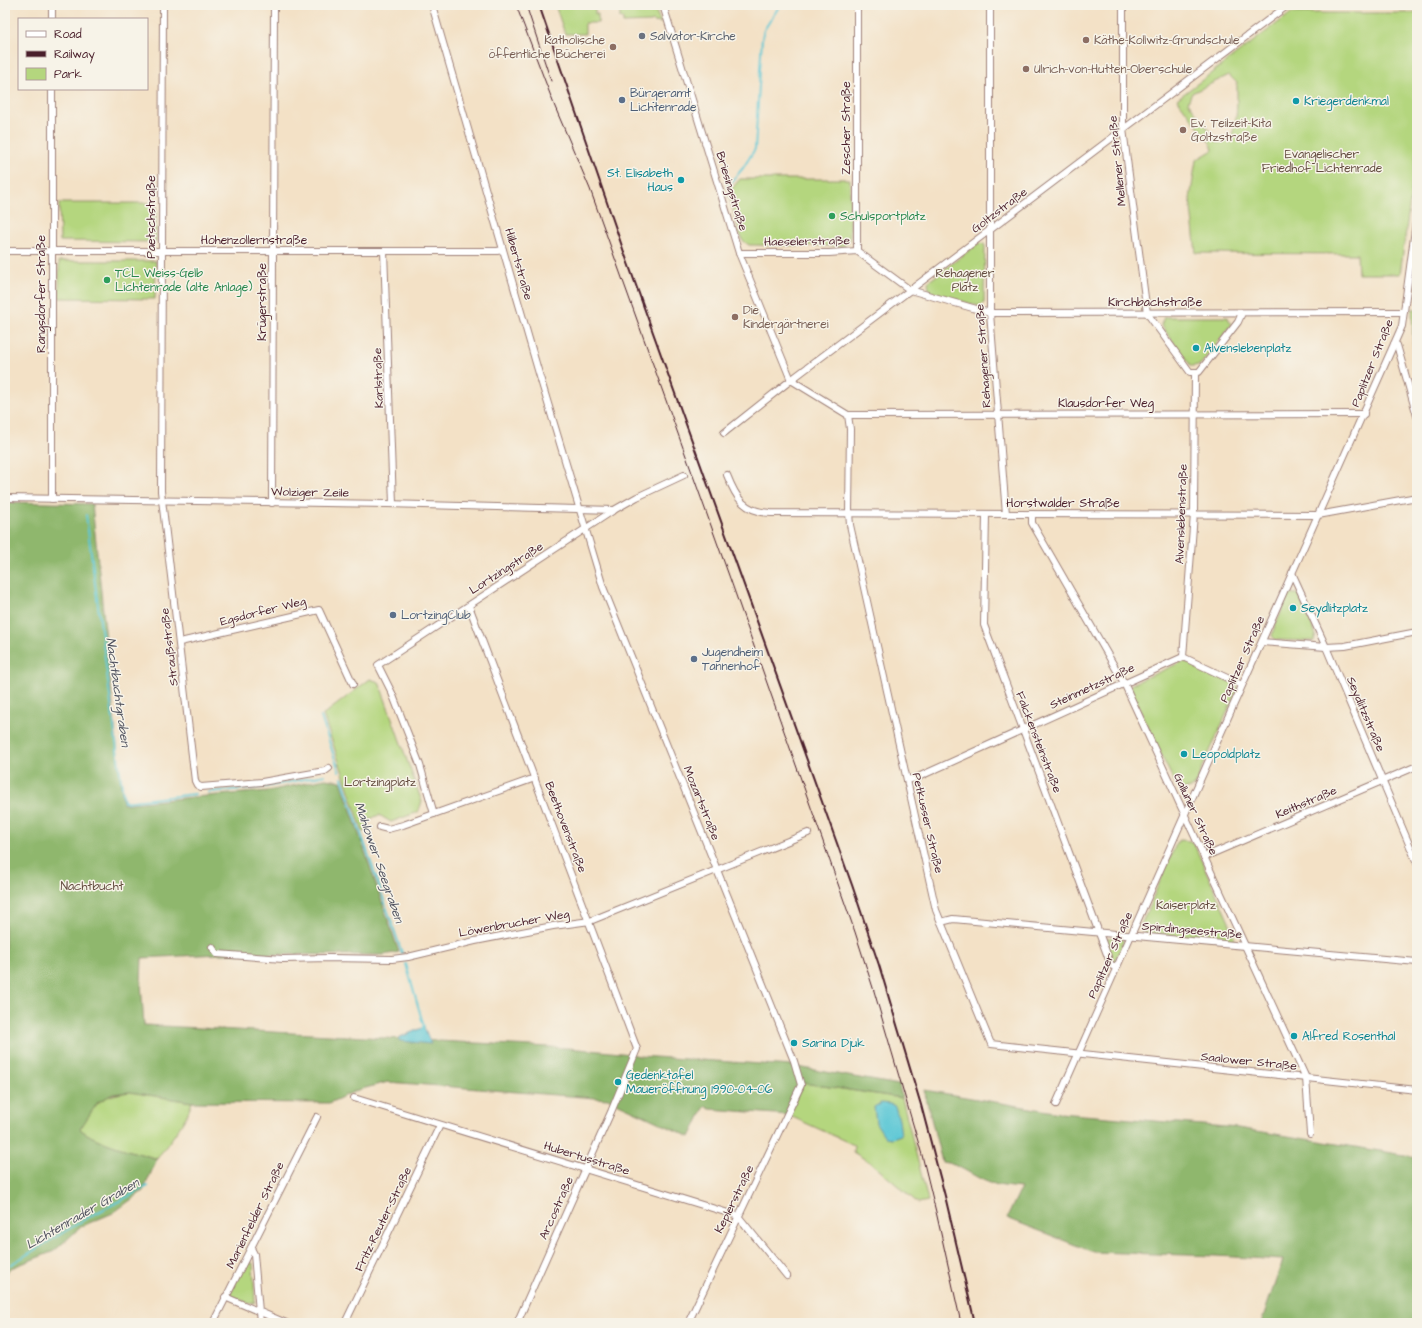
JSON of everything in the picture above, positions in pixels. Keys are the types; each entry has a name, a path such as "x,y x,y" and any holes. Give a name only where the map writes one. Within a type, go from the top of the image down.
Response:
{"street":[{"path":"52,5 52,18"},
{"name":"Paetschstraße","path":"163,5 163,501"},
{"name":"Krügerstraße","path":"272,502 274,5"},
{"name":"Hilbertstraße","path":"432,5 586,529"},
{"name":"Briesingstraße","path":"663,5 740,253 791,380"},
{"name":"Zescher Straße","path":"857,5 857,251"},
{"name":"Rehagener Straße","path":"990,5 990,313 1006,514"},
{"name":"Mellener Straße","path":"1122,5 1123,130 1147,313"},
{"name":"Goltzstraße","path":"724,433 791,380 1288,5"},
{"name":"Rangsdorfer Straße","path":"52,90 52,499"},
{"name":"Paplitzer Straße","path":"1056,1104 1402,326 1417,214"},
{"name":"Hohenzollernstraße","path":"5,251 503,250"},
{"name":"Karlstraße","path":"384,251 393,504"},
{"name":"Haeselerstraße","path":"740,253 829,253 857,251 910,290"},
{"name":"Kirchbachstraße","path":"910,290 990,313 1403,312"},
{"path":"1147,313 1190,372 1199,372 1238,322 1242,312"},
{"path":"1394,344 1397,345 1417,416"},
{"name":"Alvenslebenstraße","path":"1183,657 1194,514 1195,372"},
{"path":"791,380 848,415"},
{"name":"Klausdorfer Weg","path":"848,415 1364,414"},
{"name":"Petkusser Straße","path":"848,415 850,429 850,525 936,910 991,1044 1078,1054"},
{"path":"586,529 614,510 637,497 684,475"},
{"name":"Horstwalder Straße","path":"727,475 741,502 757,511 771,513 1318,515 1417,497"},
{"name":"Wolziger Zeile","path":"5,498 393,504 614,510"},
{"name":"Straußstraße","path":"163,501 195,782 201,787 262,782 319,772 329,768"},
{"name":"Falckensteinstraße","path":"986,514 984,625 1098,932 1111,965 1116,968"},
{"name":"Galluner Straße","path":"1032,514 1032,523 1124,683 1306,1078 1310,1134"},
{"name":"Lortzingstraße","path":"434,814 426,782 399,709 378,666 586,529"},
{"name":"Mozartstraße","path":"586,529 603,587 794,1061 801,1085"},
{"name":"Seydlitzstraße","path":"1292,573 1326,647 1417,863"},
{"name":"Beethovenstraße","path":"469,606 637,1046 638,1049 635,1057"},
{"name":"Egsdorfer Weg","path":"180,642 319,610 353,684"},
{"path":"1262,642 1326,647 1345,646 1417,632"},
{"path":"1183,657 1242,685"},
{"name":"Steinmetzstraße","path":"907,780 916,778 1183,657"},
{"name":"Keithstraße","path":"1204,857 1417,766"},
{"path":"380,827 388,829 535,778"},
{"name":"Löwenbrucher Weg","path":"212,947 217,954 262,958 392,959 408,957 475,941 553,926 590,921 808,833"},
{"name":"Spirdingseestraße","path":"941,922 953,919 1417,962"},
{"name":"Saalower Straße","path":"1078,1054 1417,1090"},
{"name":"Arcostraße","path":"517,1323 635,1057"},
{"name":"Keplerstraße","path":"688,1323 801,1085"},
{"name":"Hubertusstraße","path":"354,1098 738,1216"},
{"name":"Marienfelder Straße","path":"213,1323 317,1117"},
{"name":"Fritz-Reuter-Straße","path":"345,1323 440,1125"},
{"path":"738,1216 787,1276"},
{"path":"251,1248 254,1254 260,1323"},
{"path":"226,1297 286,1323"}],"green space":[{"path":"555,5 595,5 595,14 598,14 598,23 585,23 585,34 565,34"},
{"path":"620,5 653,5 661,23 653,21 623,23 623,18 620,18"},
{"name":"Evangelischer Friedhof Lichtenrade","path":"1291,13 1417,13 1417,150 1400,274 1358,274 1357,254 1196,253 1190,199 1196,160 1213,150 1211,144 1177,99","holes":["1229,75 1237,83 1237,111 1233,131 1231,137 1218,143 1188,102 1192,93"]},
{"path":"740,179 850,179 850,240 844,246 749,245 742,240 728,193"},
{"path":"59,203 156,203 156,242 60,241"},
{"name":"Rehagener Platz","path":"979,243 984,244 985,246 984,303 978,306 929,291 928,282"},
{"name":"TCL Weiss-Gelb Lichtenrade (alte Anlage)","path":"59,261 156,261 155,299 59,298"},
{"path":"1412,309 1417,309 1417,372 1413,344"},
{"path":"1164,317 1227,317 1232,324 1200,365 1191,366 1161,325"},
{"name":"Nachtbucht","path":"5,502 92,504 123,804 268,791 325,779 341,781 399,952 383,955 219,954 142,958 141,983 144,1025 568,1048 639,1056 792,1066 899,1085 902,1098 803,1083 788,1115 710,1109 705,1106 690,1137 608,1099 388,1082 358,1090 329,1103 192,1102 130,1092 113,1094 98,1102 80,1129 96,1139 106,1143 157,1159 143,1191 113,1213 82,1226 54,1251 11,1268 5,1275"},
{"path":"1289,594 1298,594 1316,635 1314,641 1276,640 1272,636"},
{"name":"Leopoldplatz","path":"1184,661 1235,684 1238,688 1194,787 1181,789 1177,787 1129,687 1132,684"},
{"name":"Lortzingplatz","path":"370,679 379,682 422,802 418,812 391,822 379,815 370,819 367,830 363,832 323,715"},
{"name":"Kaiserplatz","path":"1180,840 1193,842 1233,931 1234,939 1232,941 1147,933 1142,931 1141,925 1177,842"},
{"path":"1106,938 1120,938 1124,941 1115,961 1113,961 1105,940"},
{"path":"803,1083 902,1098 928,1201 918,1203 871,1163 853,1152 854,1145 788,1115"},
{"path":"924,1090 1060,1113 1238,1128 1417,1157 1417,1323 1261,1323 1283,1260 1217,1256 1093,1252 1007,1218 1021,1188 990,1183 955,1165 942,1162"},
{"path":"130,1092 192,1102 186,1117 157,1159 106,1143 96,1139 80,1129 90,1112 99,1102 111,1096"},
{"path":"246,1263 253,1263 255,1302 250,1304 229,1295"}],"water":[{"path":"424,1027 431,1044 400,1041 398,1038"},
{"path":"881,1103 895,1106 901,1135 892,1138 885,1137 876,1123 874,1107"}],"waterway":[{"name":"Lichtenrader Graben","path":"727,187 743,168 755,149 762,38 764,30 780,5"},
{"name":"Nachtbuchtgraben","path":"86,515 124,802 195,794"},
{"name":"Mahlower Seegraben","path":"321,717 339,771"},
{"name":"Nachtbuchtgraben","path":"208,792 264,787 325,775"},
{"name":"Mahlower Seegraben","path":"342,778 402,953"},
{"name":"Mahlower Seegraben","path":"406,964 424,1027 422,1028"},
{"name":"Lichtenrader Graben","path":"5,1268 87,1218 148,1186"}],"tram line":[{"path":"516,5 555,107 590,189 855,932 874,991 922,1155 961,1323"},
{"path":"526,5 551,81"}],"railway":[{"path":"539,5 624,252 852,885 879,965 921,1105 945,1196 975,1323"}],"place":[{"name":"Salvator-Kirche","path":"642,36"},
{"name":"Käthe-Kollwitz-Grundschule","path":"1086,40"},
{"name":"Katholische öffentliche Bücherei","path":"613,47"},
{"name":"Ulrich-von-Hutten-Oberschule","path":"1026,69"},
{"name":"Bürgeramt Lichtenrade","path":"622,100"},
{"name":"Kriegerdenkmal","path":"1296,101"},
{"name":"Ev. Teilzeit-Kita Goltzstraße","path":"1183,130"},
{"name":"St. Elisabeth Haus","path":"681,180"},
{"name":"Schulsportplatz","path":"832,216"},
{"name":"TCL Weiss-Gelb Lichtenrade (alte Anlage)","path":"107,280"},
{"name":"Die Kindergärtnerei","path":"735,317"},
{"name":"Alvenslebenplatz","path":"1196,348"},
{"name":"Seydlitzplatz","path":"1293,608"},
{"name":"LortzingClub","path":"393,615"},
{"name":"Jugendheim Tannenhof","path":"694,659"},
{"name":"Leopoldplatz","path":"1184,754"},
{"name":"Alfred Rosenthal","path":"1294,1036"},
{"name":"Sarina Djuk","path":"794,1043"},
{"name":"Gedenktafel Maueröffnung 1990-04-06","path":"618,1082"}]}
